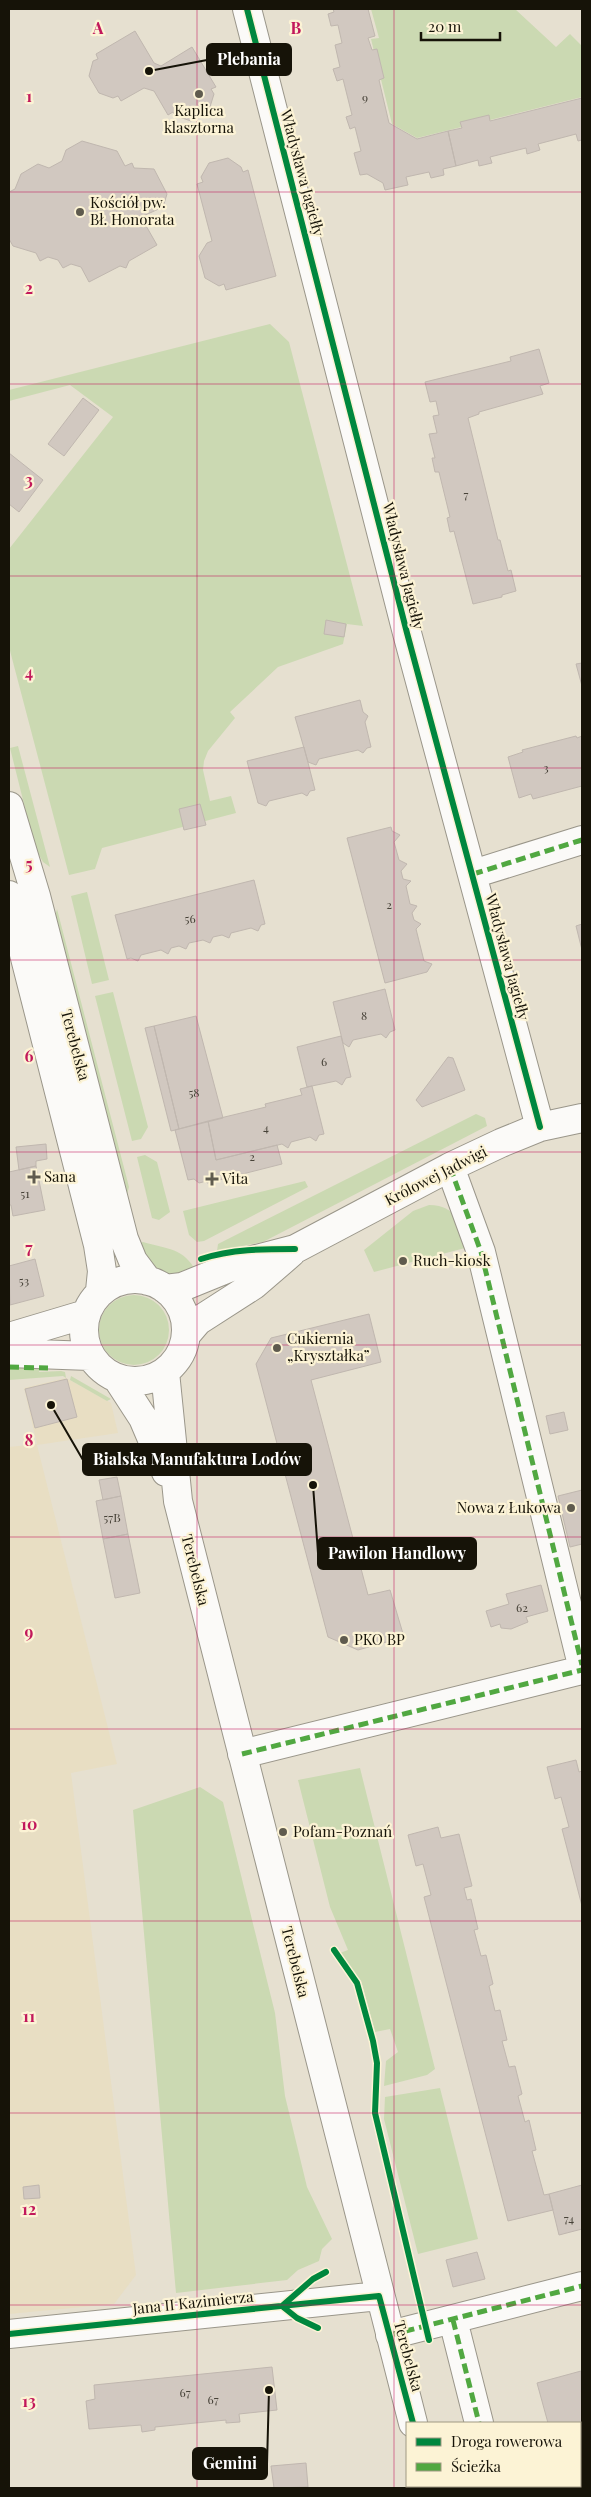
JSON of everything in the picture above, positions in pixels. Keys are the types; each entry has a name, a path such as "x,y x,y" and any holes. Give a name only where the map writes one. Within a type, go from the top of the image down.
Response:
{"street":[{"name":"Władysława Jagiełły","path":"246,9 407,633 540,1127"},
{"name":"Terebelska","path":"9,806 38,905 124,1238 133,1261 157,1285"},
{"path":"473,874 582,840"},
{"name":"Terebelska","path":"9,896 98,1245 102,1272 100,1291"},
{"name":"Królowej Jadwigi","path":"186,1336 198,1321 254,1284 296,1249 450,1167 540,1127 582,1118"},
{"path":"450,1167 481,1252 582,1665"},
{"name":"Królowej Jadwigi","path":"157,1285 182,1287 241,1263 296,1249"},
{"path":"124,1280 157,1285 182,1309 186,1322 186,1336 175,1362 165,1372 152,1378 134,1381 117,1378 102,1370 90,1356 85,1343 83,1328 86,1314 100,1291 124,1280"},
{"path":"9,1337 86,1314"},
{"path":"9,1353 90,1356"},
{"name":"Terebelska","path":"165,1372 178,1501 413,2422"},
{"name":"Terebelska","path":"117,1378 142,1418 178,1501"},
{"path":"242,1754 582,1670"},
{"path":"390,2335 582,2286"},
{"name":"Jana II Kazimierza","path":"9,2334 380,2296"},
{"path":"453,2320 479,2422"}],"shaded area":[{"path":"66,1378 111,1403 118,1433 37,1445 117,1764 71,1773 136,2275 114,2304 9,2314 9,1447 37,1444 24,1388"}],"green space":[{"path":"371,9 515,9 556,47 570,34 582,46 582,97 417,138 392,124 371,39 379,38"},
{"path":"270,324 289,342 363,626 347,624 343,644 278,667 230,712 235,718 208,751 203,770 210,801 231,796 236,813 102,848 95,869 69,875 9,647 9,549 113,417 70,385 9,401 9,390"},
{"path":"18,746 50,867 43,862 35,848 10,748"},
{"path":"87,892 109,980 92,984 71,896"},
{"path":"57,909 129,1187 125,1202 54,920"},
{"path":"113,992 148,1127 141,1139 132,1141 95,996"},
{"path":"476,1114 485,1118 487,1126 263,1242 217,1251 218,1244"},
{"path":"145,1155 157,1162 170,1212 159,1220 152,1218 137,1157"},
{"path":"305,1181 308,1187 204,1241 197,1242 189,1235 183,1211"},
{"path":"429,1205 439,1206 452,1212 456,1217 465,1248 374,1272 364,1250 413,1211"},
{"path":"143,1242 168,1248 181,1254 193,1265 197,1274 174,1275 160,1271 149,1262 136,1244"},
{"path":"127,1295 141,1295 154,1301 163,1310 169,1323 167,1343 159,1355 141,1365 127,1365 114,1359 105,1350 99,1337 99,1323 105,1310 114,1301"},
{"path":"39,1361 39,1372 61,1371 65,1372 66,1378 63,1376 9,1380 9,1363"},
{"path":"71,1376 111,1399 107,1401 70,1380"},
{"path":"360,1768 435,2069 427,2075 384,2086 386,2061 398,2052 390,2029 375,2032 361,1981 340,1953 348,1950 330,1907 298,1780"},
{"path":"200,1787 223,1802 275,2013 285,2096 307,2187 332,2239 322,2249 319,2261 298,2270 287,2280 176,2293 133,1810"},
{"path":"440,2088 478,2239 418,2254 384,2119 385,2097"}],"building":[{"path":"333,9 368,9 375,36 368,38 372,50 377,49 384,78 379,80 389,123 417,139 448,131 456,166 443,169 444,175 431,178 429,172 406,177 408,185 385,190 383,183 367,174 360,175 354,153 361,151 355,127 350,129 346,117 352,115 343,79 337,81 333,69 340,67 335,45 342,43 338,25 331,26 328,14 334,12"},
{"path":"135,31 154,63 161,66 192,47 216,87 211,89 214,94 209,110 191,121 176,116 173,112 168,115 154,91 144,88 121,101 118,96 113,98 99,93 89,76 93,61 98,59 96,54"},
{"path":"582,98 582,140 578,141 576,134 538,144 540,150 527,154 526,148 490,157 492,163 479,166 478,160 456,166 448,131 462,128 460,122 489,115 490,121"},
{"name":"Kościół pw. Bł. Honorata","path":"82,141 117,151 125,166 132,163 134,168 154,169 167,194 163,207 141,217 157,245 129,261 126,268 120,266 89,282 81,267 71,264 63,268 58,260 48,257 40,261 36,253 13,246 9,239 9,192 15,189 21,174 38,164 49,168 62,161 66,150"},
{"path":"228,158 241,167 243,172 248,170 276,276 226,290 224,284 219,286 205,278 199,256 207,243 212,241 197,184 203,182 201,177 209,163"},
{"path":"539,349 549,383 540,386 543,394 479,412 479,414 468,418 498,540 500,540 508,571 511,570 516,591 502,595 502,597 473,604 454,531 450,532 447,518 450,517 439,472 435,472 432,458 435,458 429,434 437,433 433,416 439,415 436,401 430,402 425,382 511,361 510,357"},
{"path":"83,398 99,410 64,456 48,444"},
{"path":"9,453 43,480 19,512 9,504"},
{"path":"326,620 346,624 344,637 324,634"},
{"path":"582,663 582,686 576,664"},
{"path":"360,700 363,712 368,716 365,722 371,747 367,748 363,753 358,750 319,759 316,765 308,762 295,717"},
{"path":"576,736 577,738 582,736 582,786 533,799 531,794 519,798 508,757 523,752 522,750"},
{"path":"304,747 315,790 310,791 307,796 302,793 269,801 266,806 258,803 247,761"},
{"path":"200,804 206,825 184,830 179,809"},
{"path":"391,827 392,831 400,835 394,842 399,860 407,864 401,871 403,879 411,881 406,886 410,904 417,906 412,913 414,920 421,924 416,929 424,961 432,964 427,972 385,983 347,838"},
{"path":"254,880 265,924 261,925 258,931 251,928 231,933 229,938 222,935 213,937 210,943 203,940 189,943 186,949 179,946 171,948 168,954 161,950 141,955 138,961 131,958 127,959 115,915"},
{"path":"582,924 582,950 576,926"},
{"path":"385,989 395,1030 390,1032 386,1038 381,1034 353,1040 349,1047 343,1043 333,1002"},
{"path":"196,1016 223,1118 179,1129 154,1026"},
{"path":"154,1026 179,1129 171,1131 145,1028"},
{"path":"341,1036 351,1077 346,1078 342,1085 336,1081 307,1087 297,1047"},
{"path":"448,1057 453,1058 465,1090 422,1107 416,1100"},
{"path":"312,1086 324,1134 319,1135 316,1141 310,1137 291,1142 288,1148 282,1144 216,1160 208,1121 266,1107 265,1104 302,1095 300,1089"},
{"path":"208,1121 216,1160 277,1145 282,1164 207,1183 207,1181 199,1183 194,1179 188,1180 175,1130"},
{"path":"46,1144 47,1159 36,1161 36,1166 19,1170 16,1147"},
{"path":"36,1166 45,1210 13,1216 11,1205 9,1205 9,1172"},
{"path":"35,1259 44,1296 10,1305 9,1266"},
{"path":"369,1314 381,1362 311,1380 368,1595 390,1590 404,1637 358,1650 328,1637 256,1364 271,1338"},
{"path":"67,1379 77,1417 35,1428 25,1389"},
{"path":"564,1412 568,1430 550,1434 546,1416"},
{"path":"117,1477 121,1496 103,1500 99,1480"},
{"path":"582,1490 582,1544 570,1547 558,1496"},
{"path":"121,1496 128,1534 103,1539 96,1501"},
{"path":"128,1534 140,1593 115,1598 103,1539"},
{"path":"541,1585 548,1611 526,1617 528,1622 511,1629 501,1628 500,1624 491,1627 486,1611 509,1604 506,1594"},
{"path":"576,1760 579,1772 582,1771 582,1906 562,1829 569,1827 561,1797 555,1799 547,1767"},
{"path":"438,1827 441,1838 459,1834 472,1886 464,1888 467,1900 471,1899 478,1929 474,1930 481,1956 486,1955 493,1984 489,1986 495,2011 500,2010 507,2040 502,2041 509,2067 515,2066 522,2094 518,2096 525,2122 529,2120 536,2150 532,2151 544,2195 549,2194 553,2210 508,2221 424,1897 431,1895 423,1864 416,1866 408,1835"},
{"path":"39,2185 40,2198 24,2199 23,2187"},
{"path":"582,2185 582,2229 559,2235 549,2194"},
{"path":"477,2252 485,2279 453,2287 446,2260"},
{"path":"272,2367 277,2410 239,2414 240,2422 226,2423 226,2420 155,2427 155,2430 142,2432 141,2425 89,2429 86,2401 95,2399 94,2385"},
{"path":"581,2371 582,2474 581,2474 581,2422 548,2422 537,2383"},
{"path":"306,2463 308,2487 274,2488 271,2466"}],"marked path":[{"path":"473,874 582,840"},
{"path":"450,1167 481,1252 582,1665"},
{"path":"9,1367 48,1368"},
{"path":"242,1754 582,1670"},
{"path":"390,2335 582,2286"},
{"path":"453,2320 479,2422"}],"cycle path":[{"path":"247,9 407,633 540,1127"},
{"path":"201,1259 236,1251 295,1249"},
{"path":"334,1950 357,1983 373,2041 377,2063 375,2113 429,2340"},
{"path":"318,2328 297,2318 282,2306 313,2279 326,2272"},
{"path":"9,2334 379,2296 413,2422"}],"place":[{"name":"Plebania","path":"149,71"},
{"name":"Kaplica klasztorna","path":"199,94"},
{"name":"Kościół pw. Bł. Honorata","path":"80,212"},
{"name":"Sana","path":"34,1177"},
{"name":"Vita","path":"212,1179"},
{"name":"Ruch-kiosk","path":"403,1261"},
{"name":"Cukiernia „Kryształka”","path":"277,1348"},
{"name":"Bialska Manufaktura Lodów","path":"51,1405"},
{"name":"Pawilon Handlowy","path":"313,1485"},
{"name":"Nowa z Łukowa","path":"571,1508"},
{"name":"PKO BP","path":"344,1640"},
{"name":"Pofam-Poznań","path":"283,1832"},
{"name":"Gemini","path":"269,2390"}]}
